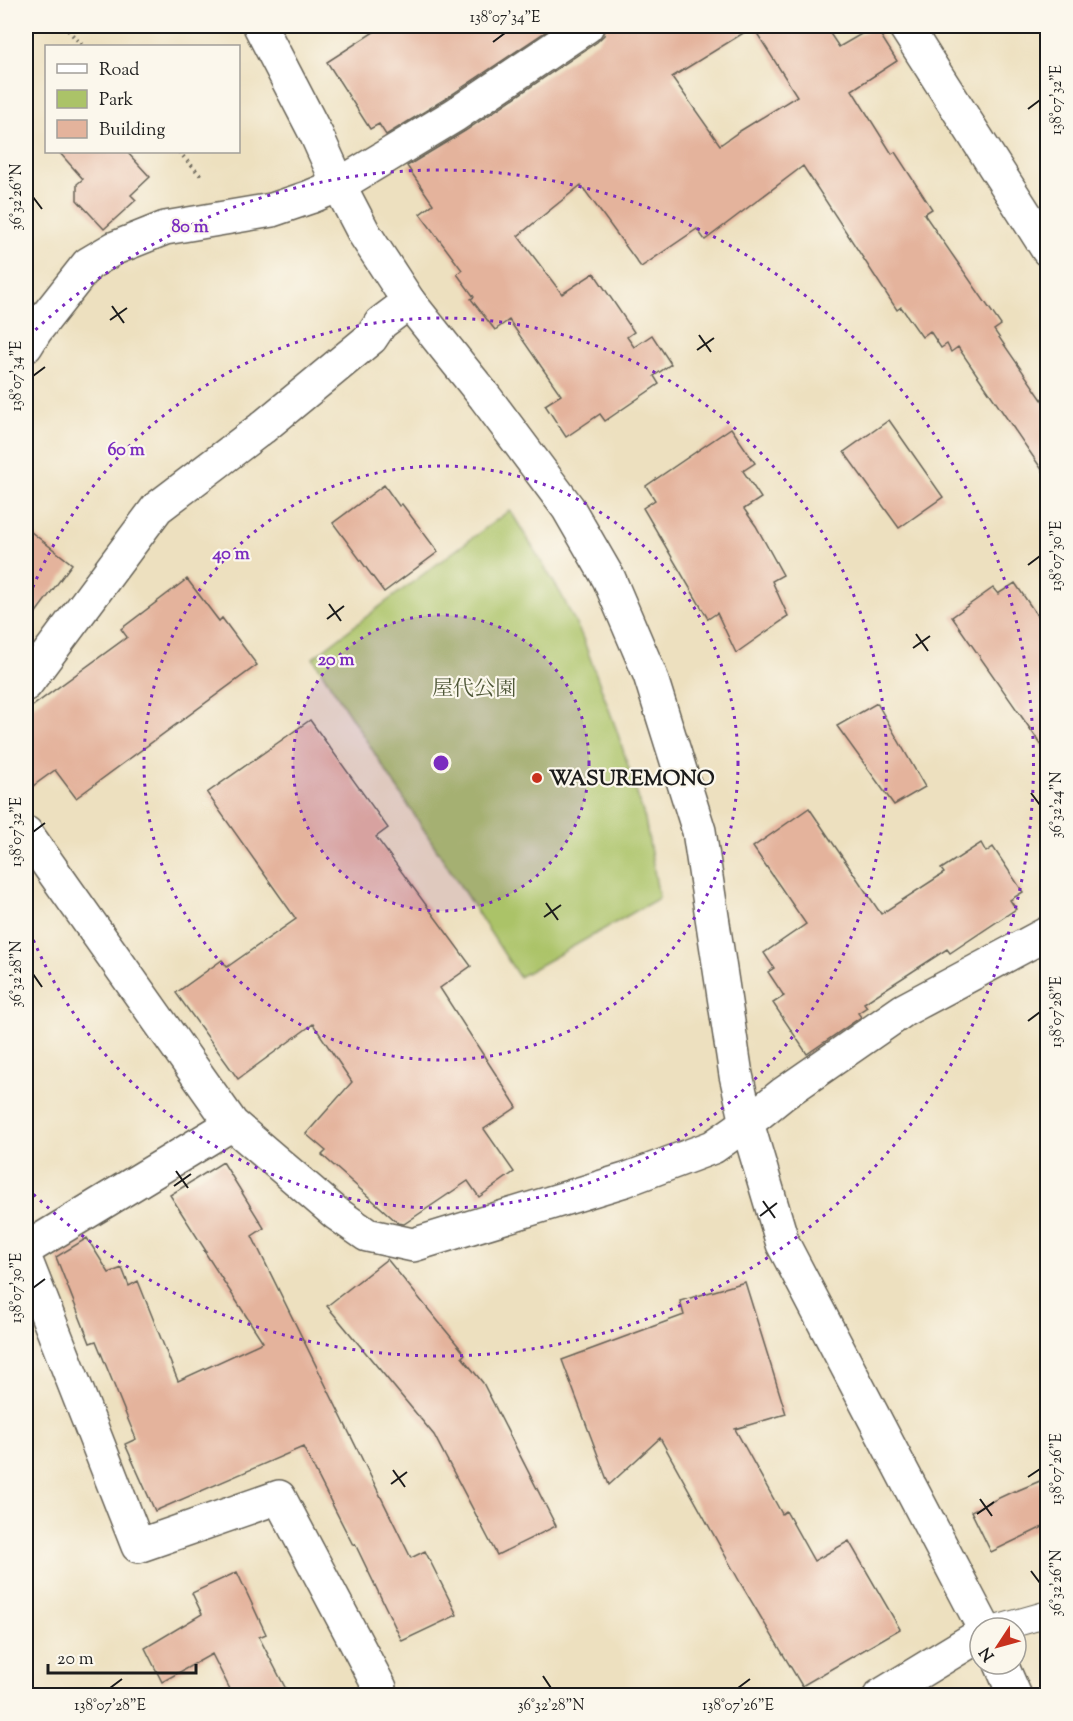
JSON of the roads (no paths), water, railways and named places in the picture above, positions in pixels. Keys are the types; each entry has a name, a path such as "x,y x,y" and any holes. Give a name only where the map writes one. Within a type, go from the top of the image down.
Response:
{"street":[{"path":"260,26 364,233 409,302 485,397 568,508 609,579 650,675 699,831 736,1075 747,1123 783,1244 978,1616"},
{"path":"26,346 88,264 115,248 165,228 272,210 339,185 455,115 587,26"},
{"path":"905,26 1047,250"},
{"path":"26,684 157,508 262,428 371,338 381,322 409,302"},
{"path":"26,833 232,1124 337,1214 367,1235 413,1245 625,1180 713,1147 783,1094 904,1010 1047,933"},
{"path":"26,1249 232,1124"},
{"path":"26,1261 138,1546 279,1497 380,1688"},
{"path":"880,1695 968,1642"},
{"path":"1006,1676 1015,1695"}],"lane":[{"path":"1028,1620 1047,1614"}],"place":[{"name":"WASUREMONO","path":"537,778"}],"park label":[{"name":"屋代公園","path":"474,688"}]}
